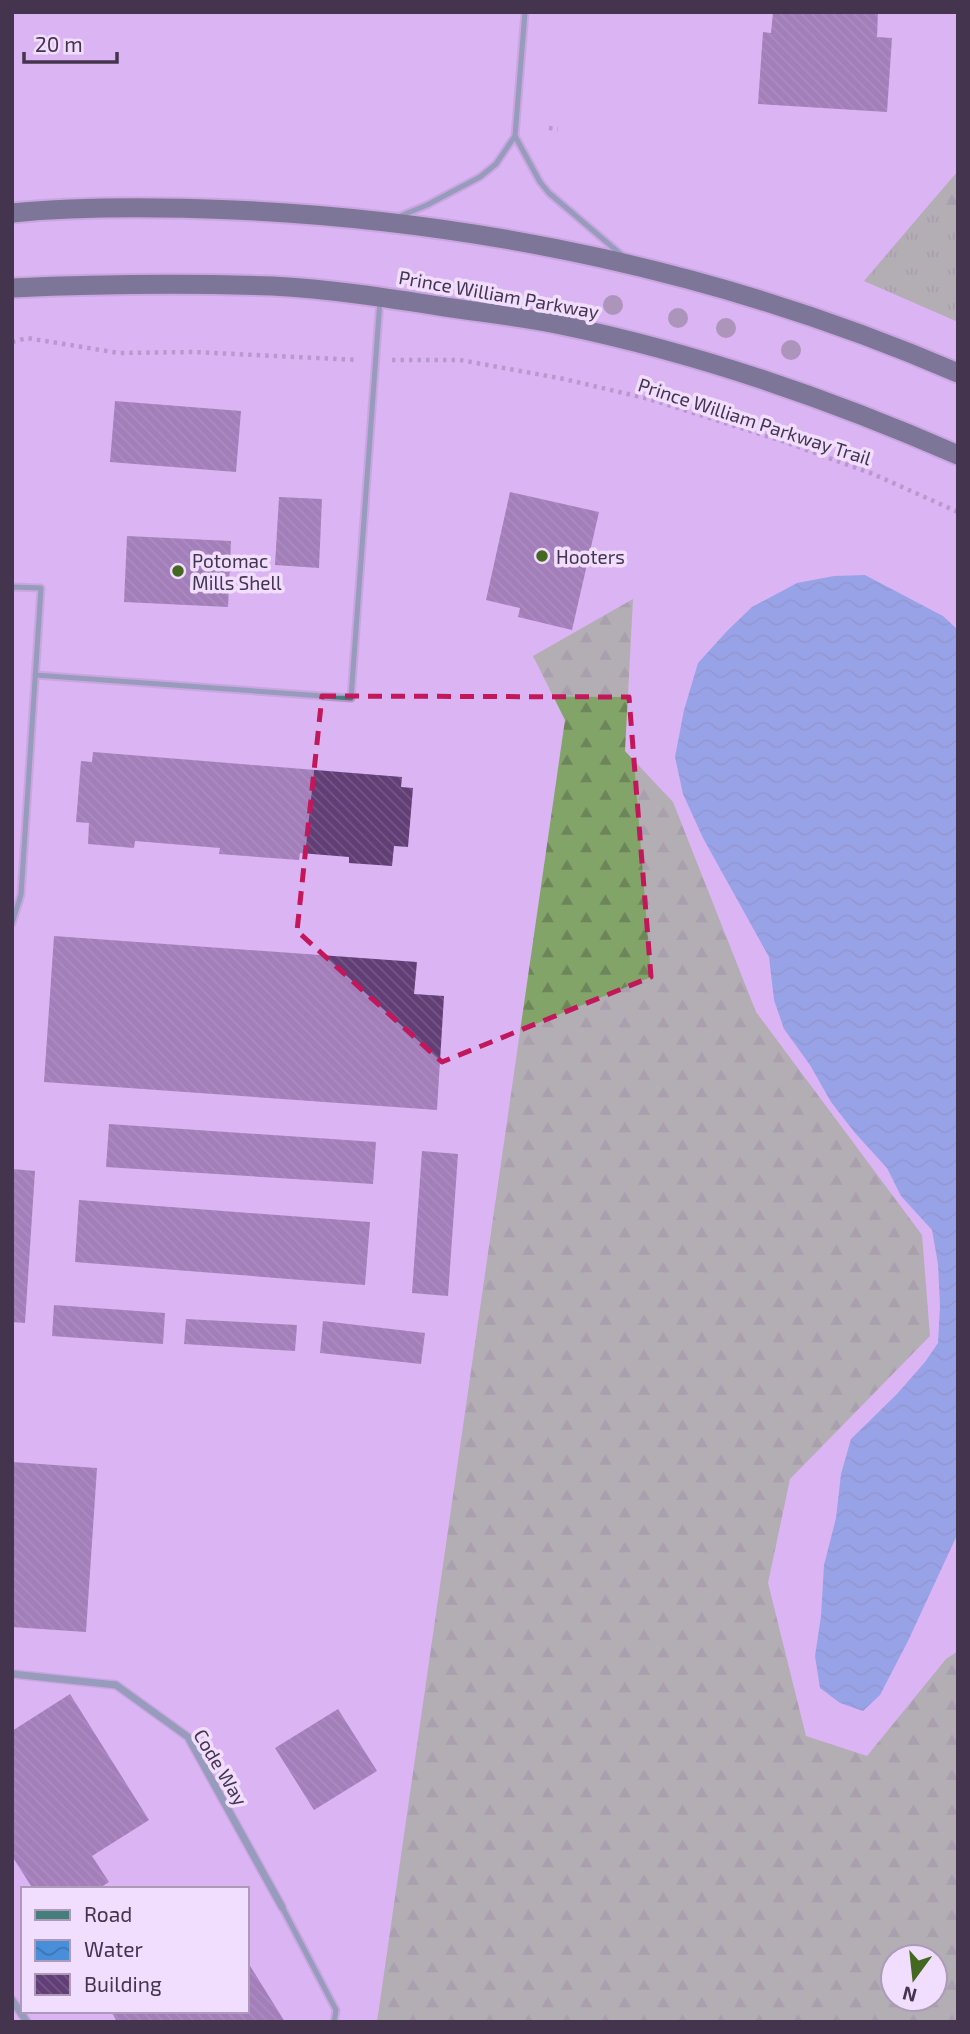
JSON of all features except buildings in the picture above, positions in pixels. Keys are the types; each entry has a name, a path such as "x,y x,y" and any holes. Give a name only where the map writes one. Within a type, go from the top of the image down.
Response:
{"highway":[{"path":"12,213 176,208 303,213 387,221 507,238 687,278 816,318 958,373"},
{"name":"Prince William Parkway","path":"12,288 108,284 274,286 381,297 560,325 673,352 786,387 958,455"}],"street":[{"name":"Code Way","path":"12,1674 116,1685 188,1737 282,1907"},
{"path":"12,2000 26,2022"}],"lane":[{"path":"387,221 427,205 480,177 496,164 515,136 525,12"},
{"path":"515,136 549,193 634,265"},
{"path":"35,675 351,698 381,297"},
{"path":"12,587 41,588 21,895 12,923"},
{"path":"282,1907 336,2010 334,2022"}],"path":[{"path":"549,128 558,129"},
{"path":"12,342 27,338 119,353 206,353 338,360"},
{"name":"Prince William Parkway Trail","path":"413,360 447,359 488,365 649,399 782,441 873,474 958,512"}],"highlighted area":[{"path":"322,696 629,697 651,977 442,1062 297,931"}],"green space":[{"path":"958,171 958,227 956,227 927,207"},
{"path":"927,207 958,227 958,322 864,281"},
{"path":"633,599 625,751 673,802 756,1012 922,1235 930,1336 790,1479 768,1583 806,1736 867,1756 946,1659 958,1651 958,2022 377,2022 565,720 533,656"}],"water":[{"path":"865,575 943,616 958,630 958,1533 880,1695 863,1711 840,1703 820,1688 815,1656 824,1565 836,1518 841,1474 851,1439 897,1394 938,1343 938,1264 932,1230 901,1196 887,1168 831,1102 810,1065 784,1029 774,1000 769,957 703,838 683,794 675,757 684,710 698,663 752,607 797,583 834,576"}],"place":[{"name":"Hooters","path":"542,556"},
{"name":"Potomac Mills Shell","path":"178,571"}]}
